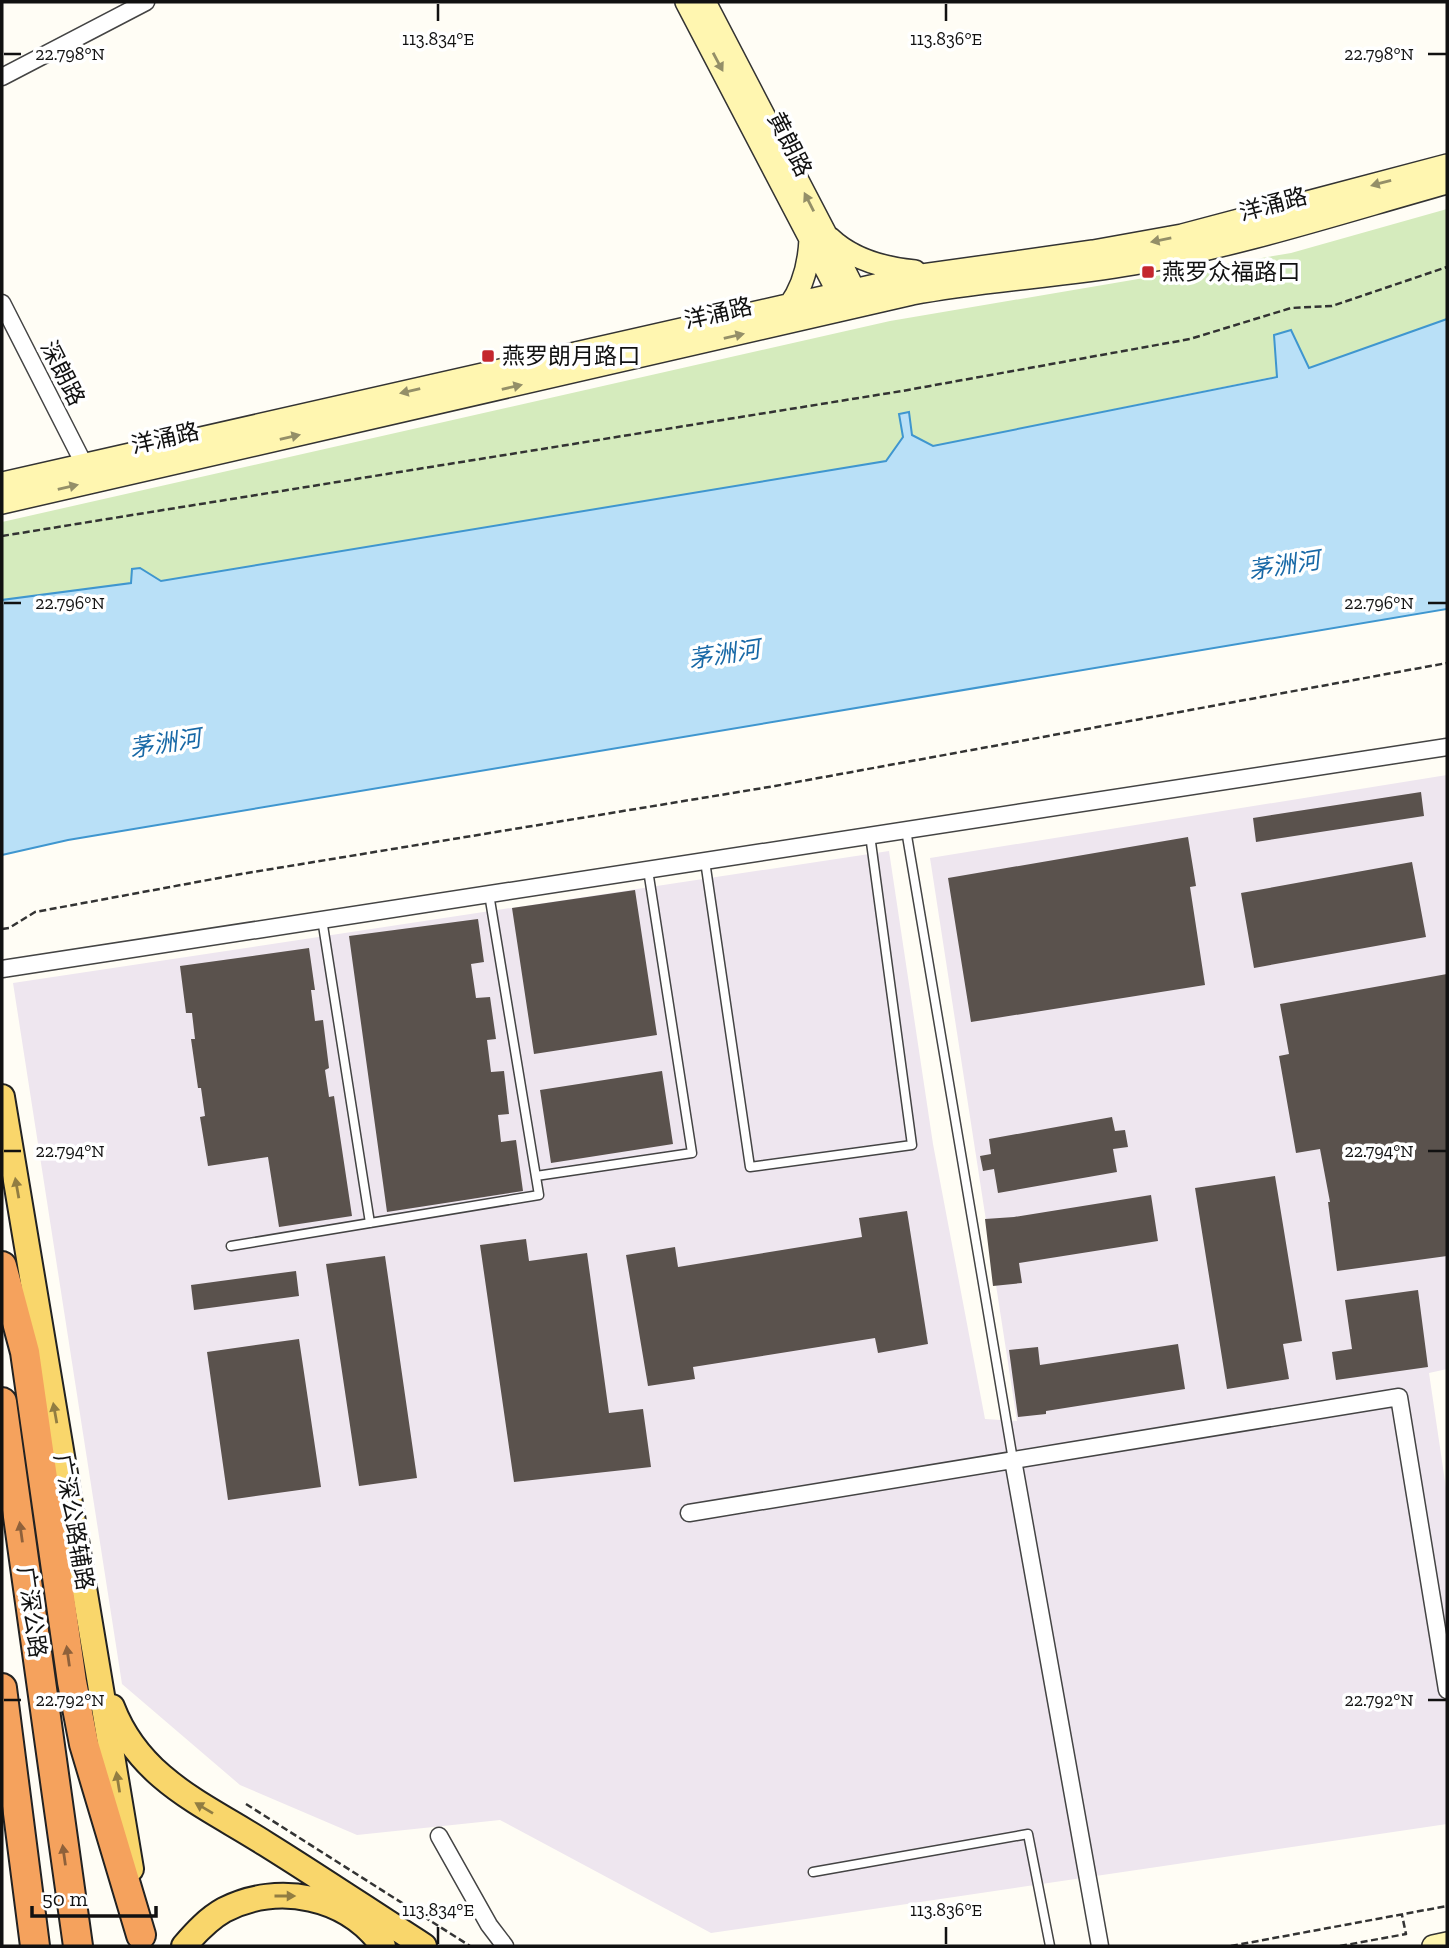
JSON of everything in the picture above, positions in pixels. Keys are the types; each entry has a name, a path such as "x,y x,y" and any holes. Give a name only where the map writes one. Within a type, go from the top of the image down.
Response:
{"highway":[{"path":"2,1266 25,1352 72,1682 84,1744 142,1940"},
{"name":"广深公路","path":"2,1402 78,1946"},
{"path":"2,1688 35,1946"}],"main road":[{"name":"广深公路辅路","path":"2,1097 99,1667 142,1940"},
{"path":"99,1667 114,1712 136,1750 182,1795 264,1842 424,1946"},
{"path":"184,1946 200,1928 222,1911 250,1899 284,1895 313,1898 341,1909 365,1926 383,1946"}],"street":[{"path":"2,77 146,2"},
{"name":"黄朗路","path":"686,2 818,236"},
{"name":"黄朗路","path":"705,2 849,301"},
{"name":"洋涌路","path":"2,503 849,301 942,271 1182,236 1447,165"},
{"name":"洋涌路","path":"2,483 789,306 849,301 1114,267 1176,256 1447,183"},
{"path":"789,306 797,294 818,236 877,265 906,270 942,271"},
{"name":"深朗路","path":"2,303 85,464"},
{"path":"2,969 1447,747"},
{"path":"689,1513 1399,1397 1447,1690"},
{"path":"1013,1460 1100,1946"},
{"path":"439,1836 489,1925 505,1946"},
{"path":"1433,1946 1447,1943"}],"lane":[{"path":"906,830 1013,1460"},
{"path":"705,861 750,1167 912,1146 870,835"},
{"path":"536,1176 692,1153 648,869"},
{"path":"231,1246 539,1195 489,894"},
{"path":"322,919 370,1223"},
{"path":"813,1872 1028,1834 1049,1946"}],"path":[{"path":"2,536 888,394 1190,339 1291,309 1332,306 1447,267"},
{"path":"2,929 9,928 35,912 234,875 775,786 1447,663"},
{"path":"246,1804 470,1946"},
{"path":"1231,1946 1447,1906"},
{"path":"1340,1946 1406,1934 1402,1915"},
{"path":"1259,1941 1260,1946"}],"shaded area":[{"path":"1447,775 1447,1369 1429,1373 1447,1495 1447,1824 711,1933 500,1820 357,1835 240,1785 122,1684 13,983 889,851 933,1144 985,1419 1017,1421 930,858"}],"green space":[{"path":"1447,209 1447,319 1308,368 1291,331 1275,334 1277,376 933,446 912,435 909,412 900,415 904,437 886,461 161,581 140,568 132,569 131,583 2,600 2,522 890,321 1291,253"}],"water":[{"name":"茅洲河","path":"1447,319 1447,609 68,840 2,855 2,600 131,583 132,569 140,568 161,581 886,461 903,437 899,414 909,412 912,435 933,446 1277,377 1274,335 1291,330 1309,368"}],"building":[{"path":"1421,792 1424,816 1256,842 1253,818"},
{"path":"1188,837 1196,886 1190,887 1205,985 971,1022 948,878"},
{"path":"1412,862 1426,937 1254,968 1241,893"},
{"path":"635,890 657,1035 534,1054 512,908"},
{"path":"478,919 484,962 471,964 476,998 490,997 496,1039 487,1040 491,1072 504,1071 509,1114 498,1115 501,1142 516,1140 523,1191 387,1212 349,936"},
{"path":"309,948 315,990 311,990 315,1021 323,1020 329,1068 325,1070 329,1097 334,1096 352,1216 279,1227 268,1157 208,1166 200,1117 205,1116 191,1039 195,1039 192,1013 186,1013 180,966"},
{"path":"1447,974 1447,1256 1337,1271 1330,1202 1320,1149 1296,1153 1279,1056 1289,1054 1280,1004"},
{"path":"662,1071 673,1144 551,1163 540,1090"},
{"path":"1112,1117 1115,1131 1125,1130 1128,1147 1113,1149 1117,1172 998,1193 994,1169 983,1171 980,1156 991,1154 989,1139"},
{"path":"1275,1176 1302,1341 1283,1344 1289,1379 1227,1389 1195,1188"},
{"path":"1151,1195 1158,1241 1019,1263 1022,1283 993,1286 985,1219 1014,1217"},
{"path":"907,1211 928,1344 878,1353 875,1338 693,1367 695,1379 648,1386 626,1255 675,1247 678,1267 862,1237 859,1218"},
{"path":"526,1239 529,1261 587,1253 609,1413 643,1409 651,1467 514,1482 480,1245"},
{"path":"385,1256 417,1478 359,1486 326,1264"},
{"path":"296,1271 299,1296 194,1310 191,1285"},
{"path":"1418,1290 1428,1367 1336,1380 1332,1352 1352,1349 1345,1300"},
{"path":"299,1339 321,1487 228,1500 207,1352"},
{"path":"1178,1344 1185,1389 1018,1417 1009,1350 1038,1347 1040,1365"}],"place":[{"name":"燕罗众福路口","path":"1148,272"},
{"name":"燕罗朗月路口","path":"488,356"}]}
